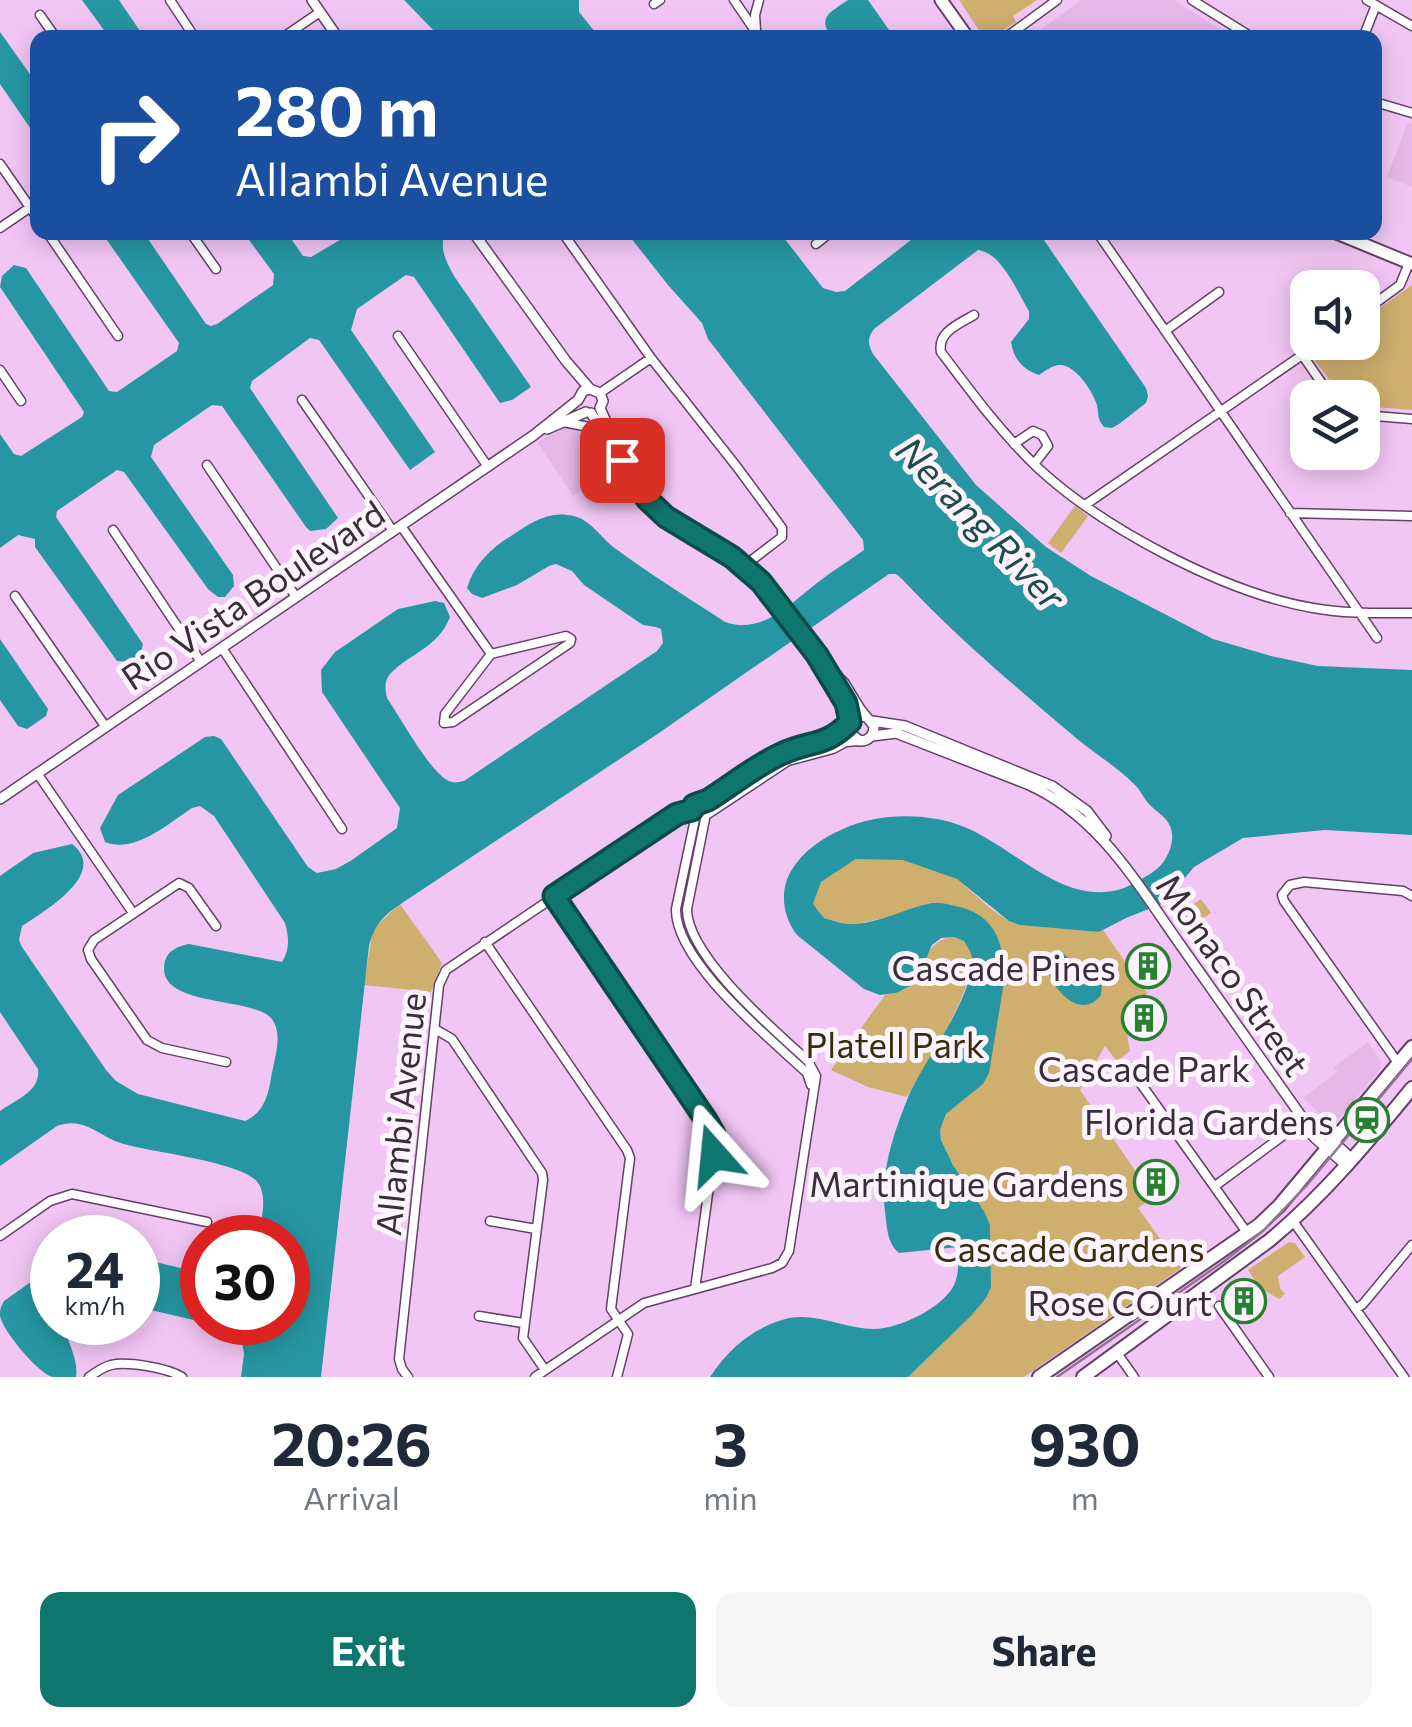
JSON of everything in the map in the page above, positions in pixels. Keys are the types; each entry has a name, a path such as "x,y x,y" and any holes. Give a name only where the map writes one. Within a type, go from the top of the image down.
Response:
{"highway":[{"path":"1038,1377 1248,1234 1279,1206 1412,1046"},
{"path":"1083,1377 1293,1221 1350,1162 1412,1088"}],"main road":[{"path":"931,0 952,30"},
{"path":"941,0 962,30"},
{"path":"1353,240 1411,264"}],"street":[{"path":"170,0 190,30"},
{"path":"312,0 332,30"},
{"path":"734,0 754,30"},
{"path":"757,30 759,0"},
{"path":"1016,30 1056,0"},
{"path":"1192,0 1241,30"},
{"path":"1367,0 1412,26"},
{"path":"1366,30 1376,6"},
{"path":"294,30 320,12"},
{"path":"40,15 50,30"},
{"path":"1382,104 1412,112"},
{"path":"0,164 30,200"},
{"path":"0,228 30,208"},
{"path":"52,240 118,336"},
{"path":"196,240 216,269"},
{"path":"479,240 587,394 603,400 592,412"},
{"path":"568,240 651,358 782,528 782,536 744,566"},
{"path":"816,244 821,240"},
{"path":"1102,240 1378,638"},
{"path":"1380,300 1400,285 1411,264"},
{"path":"1165,331 1219,292"},
{"path":"974,316 945,334 940,350 1014,444 1085,505 1134,537 1235,587 1313,608 1412,612"},
{"path":"398,336 488,466"},
{"name":"Rio Vista Boulevard","path":"3,793 397,529 587,394 651,358"},
{"path":"1085,505 1296,360"},
{"path":"0,370 21,400"},
{"path":"587,394 579,405 592,412 647,499 666,517 744,566 761,582 817,655 846,703 850,733 860,741 872,736 874,731 868,718 817,655"},
{"path":"302,400 491,654"},
{"path":"592,412 622,460"},
{"name":"Rio Vista Boulevard","path":"534,435 592,412"},
{"path":"1380,416 1412,418"},
{"path":"562,422 590,427 607,441"},
{"path":"1014,444 1034,431 1042,435 1048,446 1034,464"},
{"path":"207,466 296,597"},
{"path":"1290,514 1412,516"},
{"path":"112,530 200,662"},
{"path":"756,558 756,573 761,582"},
{"path":"14,596 105,726"},
{"path":"566,636 571,639 476,707 450,724 444,723 445,714 491,654 536,642 566,636"},
{"path":"536,642 545,660"},
{"path":"222,648 342,829"},
{"path":"462,692 476,707"},
{"path":"535,1377 644,1303 772,1268 787,1258 816,1076 813,1068 728,986 687,921 700,815 707,806 701,803 769,760 832,738 860,716 868,718"},
{"name":"Monaco Street","path":"868,718 904,726 916,736"},
{"name":"Monaco Street","path":"872,736 916,736 1052,786 1087,811 1308,1130 1350,1162"},
{"name":"Allambi Avenue","path":"408,1377 400,1358 434,1029 446,970 677,814 700,815 788,761 860,741"},
{"path":"37,773 133,913"},
{"path":"1398,1063 1284,900 1283,891 1304,882 1412,896"},
{"path":"216,926 189,888 176,884 91,943 88,950 152,1044 226,1062"},
{"path":"554,896 714,1134 716,1142 694,1289"},
{"path":"485,942 630,1158 611,1309 628,1337 617,1377"},
{"path":"434,1029 452,1039 542,1173 523,1338 545,1370"},
{"path":"1129,1067 1248,1234"},
{"path":"1215,1186 1304,1120"},
{"path":"0,1236 50,1201 72,1194 180,1216"},
{"path":"490,1220 536,1229"},
{"path":"1293,1221 1404,1377"},
{"path":"1356,1309 1412,1245"},
{"path":"1220,1306 1269,1377"},
{"path":"479,1316 524,1323"},
{"path":"1117,1353 1134,1377"},
{"path":"90,1377 110,1365 128,1364 150,1373 165,1369 182,1377"}],"shaded area":[{"path":"1081,0 1174,0 1221,30 1040,30"},
{"path":"1408,122 1412,124 1412,187 1387,177"},
{"path":"565,427 586,430 596,437 616,468 573,496 537,442"},
{"path":"1368,1042 1381,1068 1340,1118 1322,1116 1303,1098 1337,1072 1334,1067"}],"green space":[{"path":"959,0 1037,0 1013,16 1016,22 1004,30 979,30"},
{"path":"1412,285 1412,410 1380,407 1380,380 1330,380 1314,360 1380,360 1380,308"},
{"path":"1075,506 1088,516 1061,553 1048,543"},
{"name":"Cascade Gardens","path":"856,859 903,859 957,879 991,909 1019,925 1103,930 1147,993 1126,1029 1130,1051 1117,1061 1105,1046 1080,1090 1153,1197 1138,1208 1181,1268 1024,1377 908,1377 971,1316 984,1211 953,1165 940,1130 946,1114 983,1084 1005,976 935,902 851,925 824,918 813,904 821,882"},
{"path":"1201,899 1211,913 1185,931 1175,917"},
{"path":"400,904 442,963 431,992 364,985 373,929"},
{"name":"Platell Park","path":"954,937 965,941 971,954 971,969 948,1027 907,1097 868,1087 831,1070 885,995 911,983 934,946"},
{"path":"1289,1242 1295,1243 1305,1257 1278,1276 1285,1294 1279,1299 1260,1288 1248,1270"}],"water":[{"path":"82,0 119,0 139,30 104,30"},
{"path":"404,0 579,0 579,12 593,30 433,30"},
{"path":"848,0 868,0 889,30 827,30 826,19"},
{"path":"0,32 30,74 30,128 0,84"},
{"path":"107,240 149,240 211,326 273,285 274,274 249,240 292,240 303,256 311,257 340,240 443,240 454,276 531,387 500,403 414,277 406,275 357,309 351,330 435,452 410,470 319,340 310,338 252,381 250,388 338,518 326,529 310,531 306,527 222,406 212,405 154,445 151,457 233,575 234,586 225,597 208,589 124,472 117,470 57,511 56,517 143,644 141,653 130,662 117,661 35,547 35,539 18,535 0,548 0,434 14,454 21,456 84,412 0,287 2,276 14,265 26,268 109,391 117,392 177,351 179,343"},
{"name":"Nerang River","path":"633,240 785,240 823,288 836,292 845,291 911,240 1044,240 1146,388 1146,403 1119,424 1104,427 1092,393 1072,369 1057,365 1039,375 1020,363 1011,342 1029,319 1029,311 1001,265 986,252 978,250 874,329 869,341 873,354 976,485 1046,547 1091,576 1213,639 1271,656 1318,666 1412,670 1412,835 1325,830 1243,838 1194,867 1164,903 1099,932 1019,925 957,879 903,860 856,859 821,882 813,904 824,918 847,924 865,923 940,903 979,915 998,939 1005,976 989,1073 983,1084 946,1114 940,1130 953,1165 990,1225 991,1287 971,1316 908,1377 710,1377 744,1340 777,1322 800,1317 874,1329 895,1325 940,1302 957,1276 958,1247 899,1253 895,1249 887,1229 884,1183 907,1100 958,1008 971,970 971,953 964,941 941,938 932,945 918,978 910,986 880,995 864,989 797,935 788,920 785,887 801,857 828,837 856,824 886,817 933,818 962,826 1048,877 1092,892 1116,890 1150,874 1163,863 1172,842 1168,823 1129,779 987,661 902,579 889,574 382,920 369,946 321,1377 241,1377 242,1345 310,1345 310,1215 262,1215 263,1195 258,1183 239,1171 123,1144 73,1123 57,1126 0,1166 0,1111 32,1089 38,1069 0,1012 0,876 33,853 72,844 82,855 78,879 57,902 22,926 22,947 116,1081 138,1094 245,1121 251,1118 264,1104 268,1092 277,1047 275,1024 260,1011 174,987 165,976 165,961 171,951 189,944 282,962 288,943 285,923 214,816 200,806 140,840 116,845 105,842 100,828 118,795 205,737 214,736 221,739 308,867 317,873 336,869 397,828 400,808 322,692 321,670 335,652 398,609 435,601 444,603 450,617 445,627 431,643 390,674 385,689 424,755 447,780 456,782 464,781 657,651 663,643 661,629 643,625 584,585 572,571 556,564 482,598 472,594 467,588 484,558 537,520 551,515 582,519 643,568 725,622 738,625 775,615 864,550 863,540 708,339 702,323"},
{"path":"0,639 48,709 46,716 27,729 18,726 0,700"},
{"path":"1061,951 1080,970 1102,981 1101,995 1093,1002 1076,1003 1054,983 1046,965"},
{"path":"160,1263 180,1268 180,1317 160,1312"},
{"path":"30,1283 30,1345 70,1345 76,1377 52,1377 29,1359 2,1323 4,1301"}],"tram line":[{"path":"1057,1377 1263,1231 1307,1185 1412,1059"}],"place":[{"name":"Cascade Pines","path":"1148,966"},
{"name":"Cascade Park","path":"1144,1018"},
{"name":"Florida Gardens","path":"1367,1120"},
{"name":"Martinique Gardens","path":"1156,1182"},
{"name":"Rose COurt","path":"1244,1301"}],"route":[{"path":"622,460 647,499 666,517 732,557 761,582 817,655 846,703 850,722 832,738 783,753 694,805 692,810 677,814 554,896 706,1120 716,1142 714,1155"}]}
